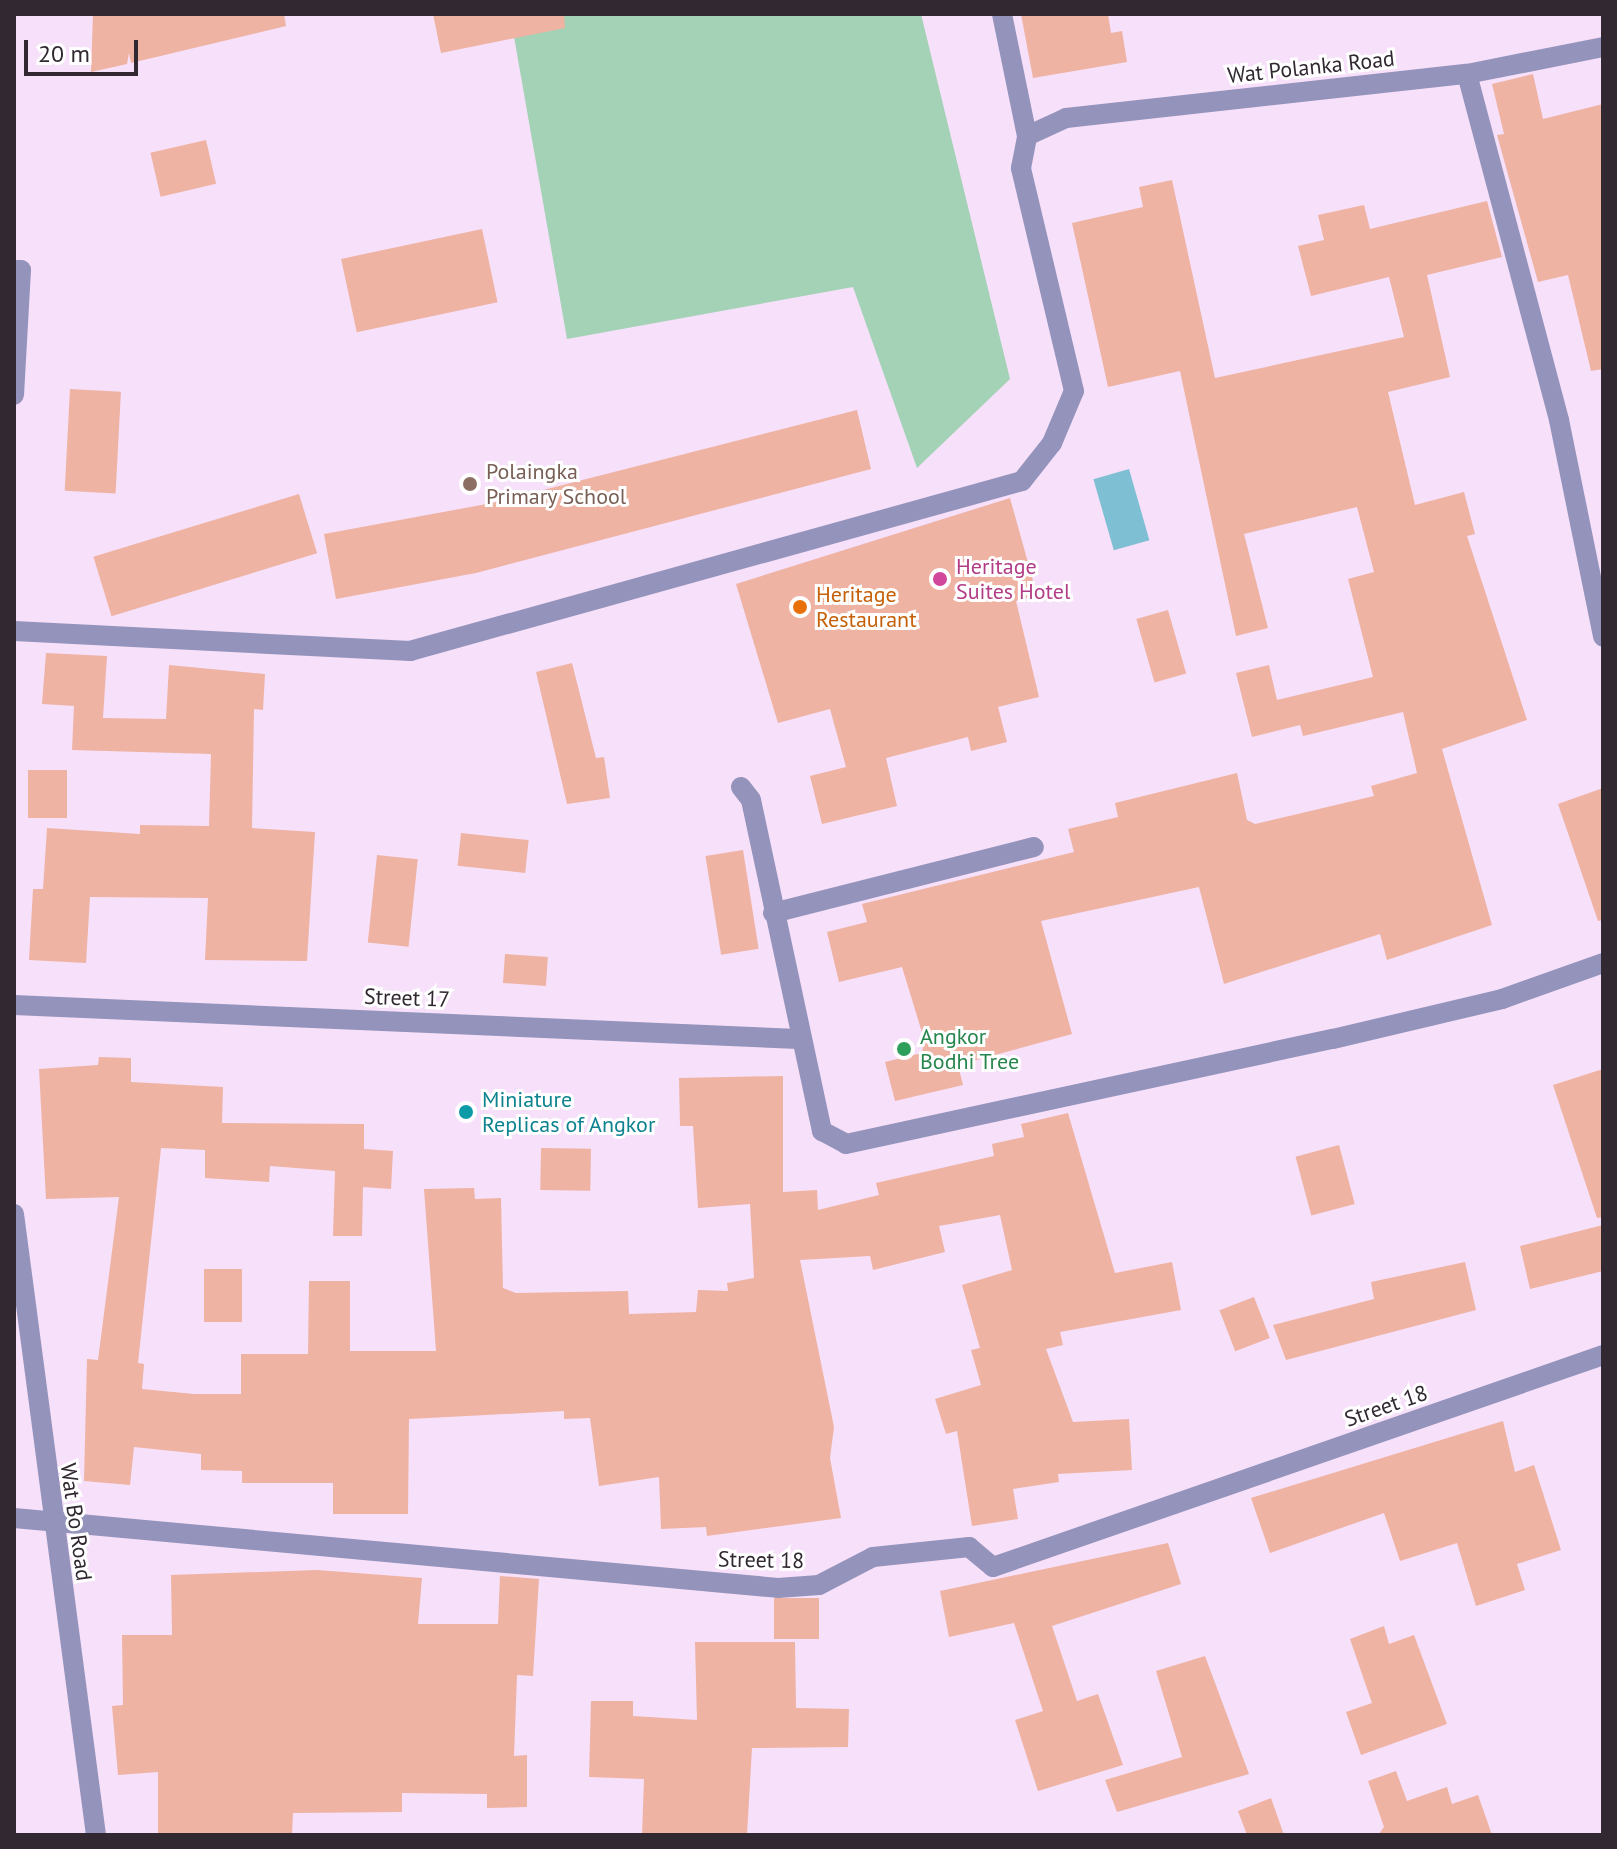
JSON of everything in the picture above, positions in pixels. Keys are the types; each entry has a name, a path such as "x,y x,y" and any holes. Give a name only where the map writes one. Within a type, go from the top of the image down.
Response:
{"street":[{"path":"14,631 410,651 571,613 1022,481 1052,443 1074,391 1021,168 1027,136 1002,14"},
{"name":"Wat Polanka Road","path":"1027,136 1066,118 1467,74 1603,47"},
{"path":"1467,74 1559,420 1603,637"},
{"path":"14,395 18,270"},
{"path":"741,787 751,800 798,1039 822,1131 846,1144 871,1144 1502,999 1603,963"},
{"path":"773,913 1034,847"},
{"name":"Street 17","path":"14,1005 798,1039"},
{"name":"Wat Bo Road","path":"14,1214 51,1521 96,1835"},
{"name":"Street 18","path":"14,1518 778,1588 819,1585 873,1557 969,1547 993,1567 1603,1355"}],"green space":[{"path":"510,14 921,14 1010,379 917,468 853,287 567,339"}],"water":[{"path":"1129,469 1149,540 1114,550 1093,479"}],"building":[{"path":"93,14 284,14 286,26 131,63 129,53 127,64 91,72"},
{"path":"433,14 564,14 565,28 441,53"},
{"path":"1021,14 1108,14 1111,33 1122,31 1127,62 1033,78"},
{"path":"1533,74 1543,119 1603,104 1603,369 1591,371 1568,275 1538,282 1497,135 1504,134 1492,84"},
{"path":"206,140 216,184 161,197 150,153"},
{"path":"1172,180 1215,378 1404,337 1389,277 1311,296 1298,246 1324,240 1318,215 1364,205 1370,229 1487,201 1502,257 1427,275 1450,377 1388,392 1415,505 1464,492 1475,534 1467,536 1527,720 1442,749 1492,925 1387,960 1380,934 1224,984 1199,887 1041,921 1072,1034 958,1065 963,1085 895,1101 885,1062 922,1053 924,1039 902,967 839,982 827,932 867,922 862,904 1074,852 1068,829 1118,817 1115,803 1237,773 1247,820 1255,824 1374,796 1371,786 1417,773 1403,712 1303,736 1300,725 1252,737 1236,673 1269,665 1277,700 1373,677 1348,579 1374,572 1357,507 1244,534 1268,628 1236,636 1180,371 1108,387 1072,223 1143,207 1139,187"},
{"path":"482,229 498,302 357,332 341,259"},
{"path":"70,389 121,392 116,494 65,491"},
{"path":"857,410 871,469 476,573 336,599 324,534 492,503"},
{"path":"299,494 317,553 112,616 93,557"},
{"path":"1010,498 1037,595 1016,601 1039,697 998,707 1007,742 971,751 968,737 886,758 897,806 822,824 810,776 846,767 830,709 778,723 736,584"},
{"path":"1168,610 1186,673 1154,683 1136,619"},
{"path":"46,653 107,656 103,718 166,719 169,665 265,674 263,710 254,709 252,828 315,832 307,961 205,960 208,898 90,897 86,963 29,960 33,889 43,889 47,828 140,834 140,825 209,826 211,754 72,750 74,706 42,704"},
{"path":"572,663 596,758 604,757 610,798 567,804 536,672"},
{"path":"28,770 67,770 67,818 28,818"},
{"path":"1603,788 1603,920 1598,921 1558,804"},
{"path":"461,833 529,840 525,873 458,866"},
{"path":"743,850 759,949 721,955 705,856"},
{"path":"377,855 418,859 409,947 368,943"},
{"path":"505,954 548,957 546,986 503,983"},
{"path":"99,1057 131,1058 131,1082 223,1087 222,1123 364,1124 364,1149 393,1151 391,1189 363,1187 362,1236 333,1236 335,1171 270,1166 269,1182 205,1178 205,1150 161,1148 138,1363 144,1364 142,1389 194,1394 241,1394 241,1354 308,1354 309,1281 350,1281 350,1351 436,1351 424,1189 474,1188 475,1199 501,1198 503,1288 516,1293 628,1291 629,1314 696,1312 698,1290 728,1291 727,1283 754,1278 750,1204 698,1208 693,1126 680,1126 679,1078 783,1076 783,1192 817,1190 818,1210 879,1195 876,1183 994,1156 992,1144 1024,1137 1021,1124 1068,1113 1115,1273 1172,1262 1181,1310 1060,1332 1063,1345 1046,1349 1073,1422 1129,1419 1132,1470 1058,1474 1059,1482 1013,1489 1018,1519 972,1526 957,1431 946,1434 935,1399 981,1385 971,1350 980,1348 962,1285 1012,1270 1000,1215 939,1226 945,1252 873,1270 870,1256 800,1260 834,1427 830,1458 841,1518 707,1536 706,1527 661,1529 659,1477 599,1486 590,1418 564,1419 564,1411 409,1419 408,1514 333,1514 333,1483 242,1483 242,1471 201,1470 201,1454 134,1447 130,1485 84,1481 87,1359 98,1360 119,1197 46,1199 39,1069 98,1065"},
{"path":"1603,1069 1603,1217 1597,1218 1553,1085"},
{"path":"1339,1145 1355,1204 1311,1216 1296,1157"},
{"path":"541,1148 591,1149 590,1191 540,1190"},
{"path":"1603,1225 1603,1271 1530,1289 1520,1246"},
{"path":"1465,1262 1476,1310 1286,1360 1273,1325 1374,1299 1371,1282"},
{"path":"204,1269 242,1269 242,1322 204,1322"},
{"path":"1254,1297 1270,1338 1235,1351 1219,1310"},
{"path":"1503,1421 1515,1472 1534,1465 1561,1550 1517,1564 1525,1590 1476,1606 1457,1543 1400,1561 1384,1513 1270,1553 1251,1498"},
{"path":"1168,1543 1181,1584 1052,1626 1077,1701 1098,1694 1123,1765 1038,1791 1015,1720 1043,1711 1014,1623 949,1637 940,1591"},
{"path":"317,1570 422,1578 418,1624 498,1624 500,1576 539,1579 533,1676 517,1675 514,1756 527,1755 527,1807 487,1808 487,1794 402,1793 402,1812 293,1813 292,1835 158,1835 158,1772 118,1775 112,1706 123,1705 122,1635 172,1635 171,1575"},
{"path":"774,1598 819,1598 819,1639 774,1639"},
{"path":"1384,1626 1389,1644 1414,1635 1447,1724 1361,1755 1346,1712 1372,1703 1350,1639"},
{"path":"695,1642 795,1642 796,1708 849,1709 848,1747 752,1748 747,1835 642,1835 644,1779 589,1777 591,1701 633,1701 633,1716 697,1720"},
{"path":"1205,1656 1249,1774 1117,1812 1105,1780 1182,1757 1156,1671"},
{"path":"1396,1771 1407,1801 1447,1787 1452,1804 1478,1795 1492,1835 1378,1835 1384,1827 1368,1781"},
{"path":"1271,1798 1284,1835 1247,1835 1238,1811"}],"place":[{"name":"Polaingka Primary School","path":"470,484"},
{"name":"Heritage Suites Hotel","path":"940,579"},
{"name":"Heritage Restaurant","path":"800,607"},
{"name":"Angkor Bodhi Tree","path":"904,1049"},
{"name":"Miniature Replicas of Angkor","path":"466,1112"}]}
